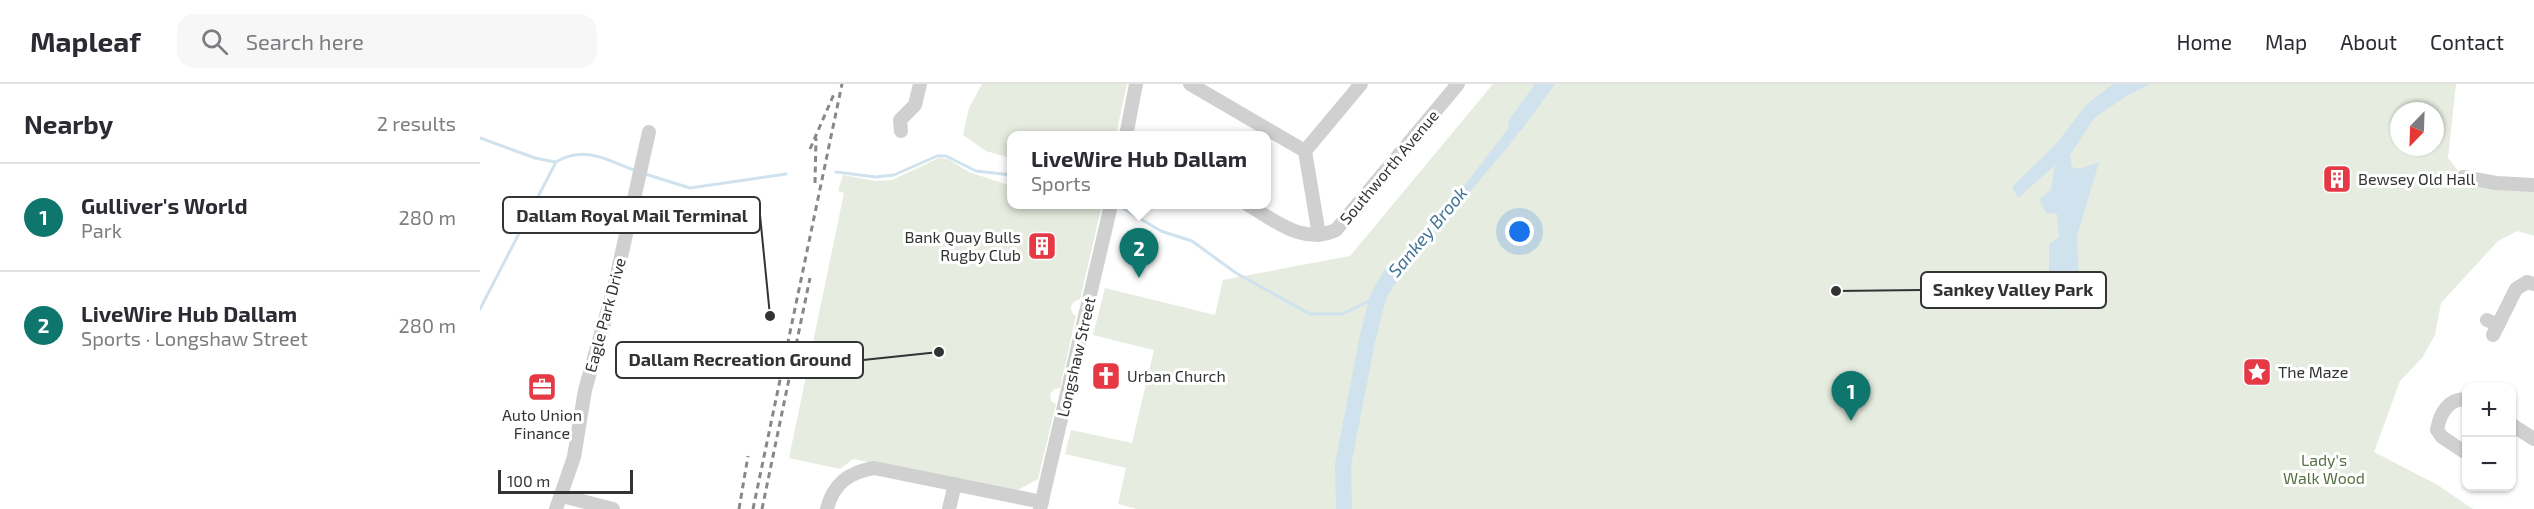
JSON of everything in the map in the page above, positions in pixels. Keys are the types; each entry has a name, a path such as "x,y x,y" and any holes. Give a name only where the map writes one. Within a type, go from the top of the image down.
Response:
{"street":[{"path":"901,131 900,120 915,105 920,84"},
{"path":"1127,131 1136,84"},
{"path":"1190,84 1271,131"},
{"path":"1256,209 1295,232 1305,236 1319,235 1305,151 1361,84"},
{"name":"Southworth Avenue","path":"1319,235 1340,226 1458,84"},
{"path":"1271,131 1305,151"},
{"name":"Eagle Park Drive","path":"613,509 559,503 574,457 585,390 614,288 649,132"},
{"path":"2463,177 2496,183 2534,185"},
{"name":"Longshaw Street","path":"1041,506 1111,209"},
{"path":"2492,327 2516,289 2527,282 2534,284"},
{"path":"2462,399 2450,403 2441,416 2437,430 2442,437 2462,451"},
{"path":"2516,428 2534,440"},
{"path":"827,509 831,495 839,484 854,473 874,468 955,484 1041,506"},
{"path":"949,509 955,484"}],"green space":[{"path":"982,84 1127,84 1117,131 1007,131 1007,157 986,151 963,135 969,108"},
{"name":"Lady's Walk Wood","path":"1493,84 2456,84 2448,158 2463,177 2534,190 2534,236 2517,231 2498,241 2441,303 2435,335 2422,358 2400,381 2374,452 2436,484 2473,509 1137,509 1118,504 1126,468 1065,454 1071,430 1132,443 1154,350 1093,335 1105,288 1215,315 1223,280 1350,256"},
{"path":"939,158 948,159 969,172 1007,185 1007,209 1101,209 1080,299 1071,306 1072,313 1076,316 1060,388 1054,389 1050,394 1051,401 1056,404 1038,479 1016,491 853,459 840,469 789,458 844,193 838,191 843,175 876,181 892,180"}],"water":[{"name":"Sankey Brook","path":"1546,84 1555,84 1507,148 1400,271 1386,298 1376,291 1382,278 1461,190"},
{"path":"2113,84 2151,84 2128,95 2094,118 2070,155 2072,167 2080,169 2099,162 2077,236 2079,281 2059,307 2049,310 2049,244 2059,237 2057,214 2046,213 2039,199 2051,190 2055,165 2018,198 2012,187 2057,143 2086,105"}],"waterway":[{"name":"Sankey Brook","path":"1516,124 1545,84"},
{"path":"480,138 535,158 555,162"},
{"path":"480,309 556,162 567,157 586,154 636,171"},
{"path":"836,172 876,177 894,175 937,156 946,156 976,171 1007,174"},
{"path":"645,174 690,188 786,174"},
{"path":"1124,209 1161,231 1192,241 1236,273 1310,314 1342,314 1378,297"},
{"name":"Sankey Brook","path":"1344,509 1343,465 1367,341 1378,297 1390,276"}],"railway":[{"path":"753,509 842,84"},
{"path":"810,149 834,94"},
{"path":"815,183 816,138"},
{"path":"762,509 810,278"},
{"path":"739,509 748,456"}],"place":[{"name":"Bewsey Old Hall","path":"2337,179"},
{"name":"Bank Quay Bulls Rugby Club","path":"1042,246"},
{"name":"LiveWire Hub Dallam","path":"1139,278"},
{"name":"Sankey Valley Park","path":"1836,291"},
{"name":"Dallam Royal Mail Terminal","path":"770,316"},
{"name":"Dallam Recreation Ground","path":"939,352"},
{"name":"The Maze","path":"2257,372"},
{"name":"Urban Church","path":"1106,376"},
{"name":"Auto Union Finance","path":"542,387"},
{"name":"Gulliver's World","path":"1851,421"}]}
